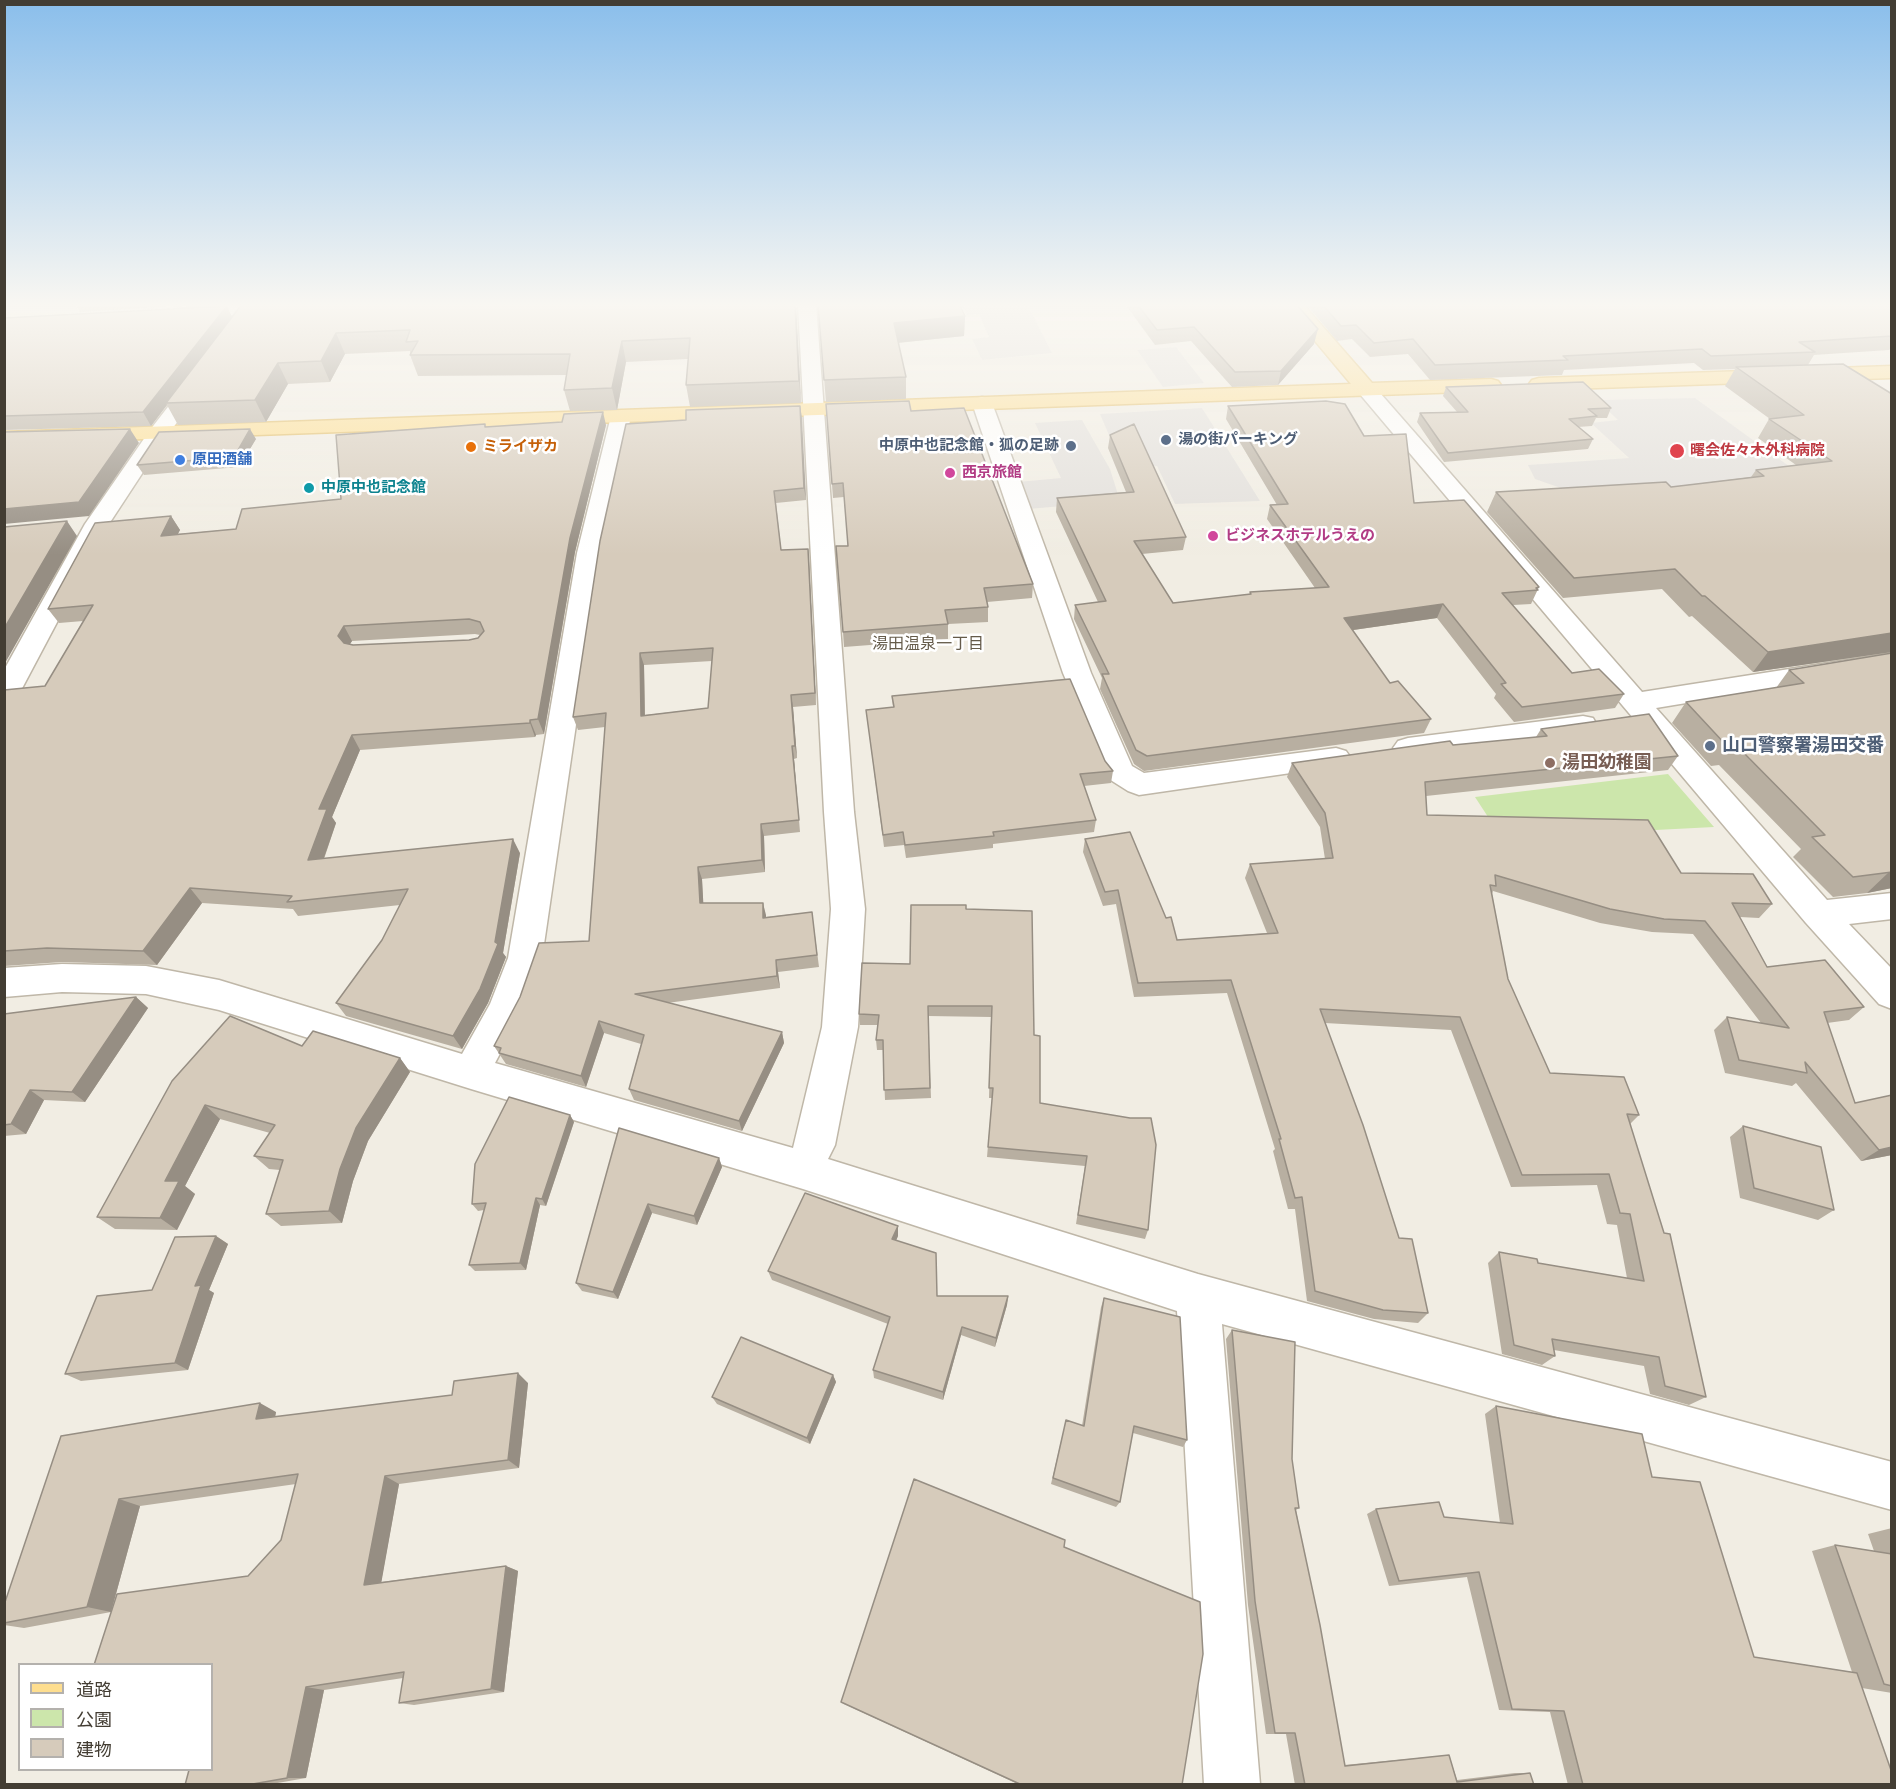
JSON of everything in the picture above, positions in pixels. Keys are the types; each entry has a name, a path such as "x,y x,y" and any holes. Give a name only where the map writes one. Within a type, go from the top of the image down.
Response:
{"main road":[{"path":"4,438 412,427 621,416 1421,387"}],"street":[{"path":"7,689 85,525 193,387"},
{"path":"803,1170 815,1145 840,1026 848,909 839,812 812,387"},
{"path":"1866,387 1872,390"},
{"path":"1366,389 1473,510 1818,914 1892,994"},
{"path":"982,403 1077,673 1120,772 1139,784 1375,752 1641,709 1892,661"},
{"path":"471,1073 506,1008 525,958 589,553 621,416"},
{"path":"1818,914 1892,906"},
{"path":"4,983 62,978 146,980 219,995 471,1073 803,1170 1198,1296 1892,1486"},
{"path":"1198,1296 1232,1785"}],"green space":[{"path":"1668,774 1714,827 1636,831 1490,820 1475,797"}],"shaded area":[{"path":"1695,398 1804,477 1581,495 1535,479 1528,465 1629,458 1591,423 1618,420 1597,400"},
{"name":"湯の街パーキング","path":"1202,408 1260,501 1175,504 1157,466 1123,468 1100,414"},
{"name":"中原中也記念館・狐の足跡","path":"1082,420 1110,469 1120,501 1028,509 1018,482 1061,478 1035,423"}],"building":[{"path":"4,387 162,387 143,412 4,416"},
{"path":"178,387 263,387 255,400 166,403"},
{"path":"564,387 612,387 612,388 564,390"},
{"path":"1446,387 1589,387 1611,408 1588,409 1597,416 1569,419 1593,439 1448,453 1420,413 1468,412"},
{"path":"1765,387 1881,387 1892,394 1892,633 1768,652 1705,596 1702,596 1675,569 1574,578 1496,492 1666,482 1671,487 1764,476 1756,470 1832,461 1769,419 1804,415"},
{"path":"909,401 911,411 964,408 1033,584 984,588 988,607 945,610 948,624 843,632 836,546 848,546 843,483 832,484 826,404"},
{"path":"1326,401 1345,404 1364,436 1406,434 1414,503 1464,500 1539,587 1536,588 1538,590 1502,593 1572,673 1599,669 1624,694 1522,707 1501,684 1506,683 1443,604 1344,618 1390,683 1398,681 1431,719 1147,756 1136,750 1102,674 1109,674 1075,605 1106,601 1057,498 1134,492 1110,435 1134,424 1186,537 1134,541 1173,603 1251,594 1250,592 1329,587 1270,505 1288,504 1228,406"},
{"path":"800,406 804,488 774,491 781,550 808,549 815,693 791,695 795,746 792,746 799,820 761,824 762,860 698,867 700,903 763,903 763,918 812,912 817,955 776,960 777,976 635,994 782,1032 739,1121 629,1089 644,1035 599,1021 581,1076 499,1053 501,1048 494,1046 520,997 539,943 589,941 606,713 573,717 600,541 626,424 686,420 686,410","holes":["713,648 708,708 641,716 640,653"]},
{"path":"603,412 570,538 538,719 530,720 530,723 352,735 319,809 327,809 308,860 513,839 495,942 498,944 480,989 453,1036 336,1003 382,940 408,889 287,902 292,896 190,888 143,951 47,948 4,951 4,690 45,686 93,605 48,609 95,523 171,516 161,536 236,529 242,509 341,499 336,435 485,424 485,427 562,422 564,414","holes":["469,619 480,622 484,631 478,638 469,640 353,645 344,643 338,636 344,626"]},
{"path":"130,429 79,502 4,509 4,432"},
{"path":"250,429 234,457 137,465 159,432"},
{"path":"67,521 4,629 4,527"},
{"path":"1892,653 1892,872 1853,877 1812,837 1825,835 1735,744 1726,745 1686,702 1804,683 1789,670"},
{"path":"1070,679 1105,761 1113,771 1080,774 1096,820 993,832 994,836 905,845 903,832 883,835 866,710 894,707 892,696"},
{"path":"1649,714 1678,756 1425,782 1427,815 1648,820 1681,873 1753,874 1772,904 1732,903 1767,967 1825,960 1864,1007 1824,1012 1855,1103 1892,1095 1892,1147 1879,1150 1805,1062 1807,1073 1739,1060 1727,1017 1789,1028 1705,921 1664,919 1610,909 1495,875 1496,886 1490,885 1508,979 1550,1073 1624,1077 1639,1115 1627,1114 1664,1233 1670,1234 1706,1397 1665,1386 1659,1357 1552,1339 1555,1356 1514,1345 1499,1252 1537,1259 1538,1263 1644,1281 1630,1214 1620,1213 1609,1174 1522,1175 1460,1017 1320,1009 1363,1125 1399,1238 1412,1239 1428,1313 1383,1310 1315,1291 1302,1197 1295,1198 1279,1139 1281,1139 1231,980 1138,983 1118,890 1105,892 1085,839 1130,832 1166,918 1171,917 1177,940 1278,933 1250,864 1333,858 1325,813 1292,763 1450,741 1453,745 1547,736 1541,729"},
{"path":"911,905 966,905 966,909 1032,911 1034,1035 1040,1036 1040,1103 1130,1118 1151,1118 1156,1145 1148,1230 1078,1215 1087,1156 988,1147 993,1088 989,1088 992,1006 928,1006 930,1088 884,1090 883,1040 876,1040 879,1015 859,1014 862,963 910,964"},
{"path":"136,997 72,1092 30,1090 11,1124 4,1125 4,1014"},
{"path":"230,1016 302,1046 313,1031 400,1058 356,1128 340,1169 329,1211 266,1214 283,1160 254,1156 275,1125 205,1105 165,1181 179,1181 160,1218 97,1217 172,1081"},
{"path":"509,1097 570,1115 542,1199 536,1198 520,1263 469,1265 486,1203 472,1204 475,1164"},
{"path":"1743,1126 1821,1147 1834,1210 1754,1188"},
{"path":"619,1128 719,1158 694,1216 648,1204 613,1292 576,1283"},
{"path":"805,1193 898,1226 892,1239 936,1253 937,1296 1008,1296 996,1338 962,1327 943,1392 873,1370 890,1317 768,1271"},
{"path":"216,1236 195,1286 201,1285 175,1363 65,1374 97,1296 152,1290 175,1237"},
{"path":"1104,1298 1180,1317 1187,1440 1134,1426 1120,1502 1053,1478 1066,1420 1084,1426"},
{"path":"1232,1330 1295,1342 1292,1459 1299,1508 1295,1508 1320,1625 1345,1766 1449,1755 1457,1782 1530,1773 1534,1785 1305,1785 1295,1733 1275,1733 1255,1601"},
{"path":"741,1337 833,1375 807,1438 712,1397"},
{"path":"518,1373 508,1460 385,1476 364,1585 506,1566 491,1689 399,1703 404,1672 306,1687 287,1778 247,1785 185,1785 189,1771 213,1771 213,1663 95,1663 117,1594 248,1576 281,1540 298,1474 119,1499 87,1607 4,1623 4,1605 61,1436 260,1403 256,1419 452,1395 454,1381"},
{"path":"1496,1406 1642,1434 1652,1477 1700,1482 1754,1657 1857,1673 1892,1773 1892,1785 1583,1785 1564,1711 1512,1709 1479,1572 1399,1581 1376,1509 1439,1502 1444,1517 1513,1524"},
{"path":"914,1479 1065,1540 1064,1547 1200,1602 1203,1654 1182,1785 1022,1785 841,1702"},
{"path":"1835,1545 1892,1554 1892,1686 1884,1684"}],"place":[{"name":"湯の街パーキング","path":"1166,440"},
{"name":"中原中也記念館・狐の足跡","path":"1071,446"},
{"name":"ミライザカ","path":"471,447"},
{"name":"曙会佐々木外科病院","path":"1677,451"},
{"name":"原田酒舗","path":"180,460"},
{"name":"西京旅館","path":"950,473"},
{"name":"中原中也記念館","path":"309,488"},
{"name":"ビジネスホテルうえの","path":"1213,536"},
{"name":"山口警察署湯田交番","path":"1710,746"},
{"name":"湯田幼稚園","path":"1550,763"}],"district":[{"name":"湯田温泉一丁目","path":"928,644"}]}
